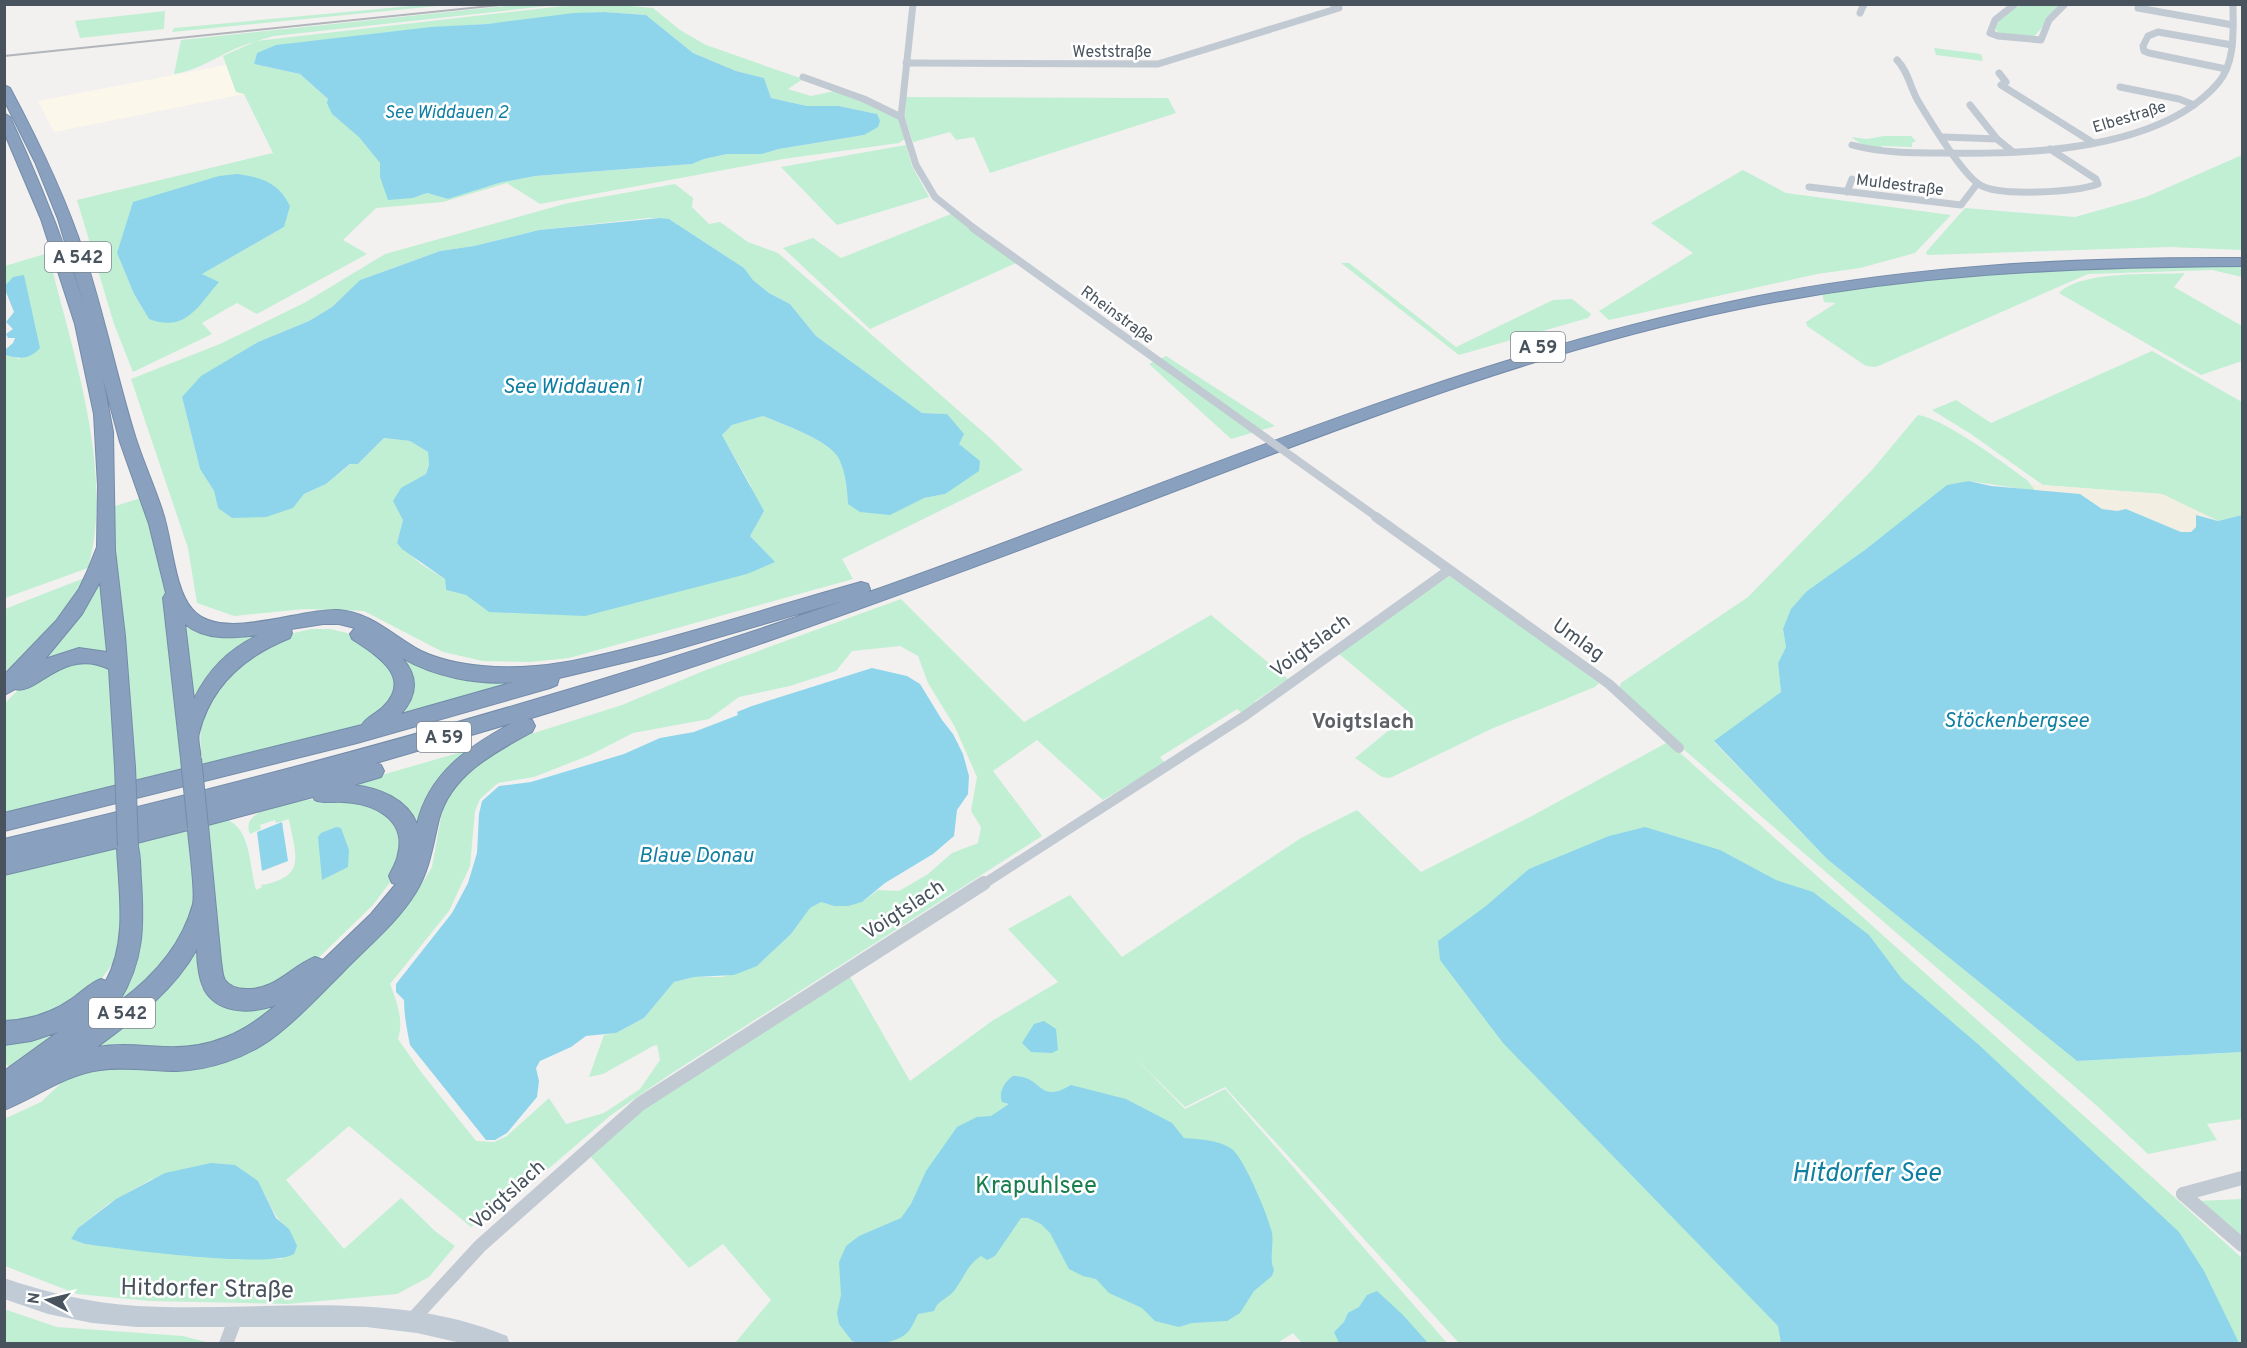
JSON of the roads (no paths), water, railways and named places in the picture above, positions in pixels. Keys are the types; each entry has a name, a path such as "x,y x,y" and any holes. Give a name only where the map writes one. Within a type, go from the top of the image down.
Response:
{"highway":[{"name":"A 542","path":"4,88 42,162 71,235 87,284 127,436 148,494 169,569 189,733 204,899 187,948 156,988 4,1098"},
{"name":"A 542","path":"4,117 29,168 56,237 100,397 108,463 106,541 129,846 131,942 127,961 117,984 98,1010 57,1046 4,1086"},
{"name":"A 59","path":"4,849 204,802 375,757 658,671 1395,393 1544,345 1665,312 1768,290 1924,267 2095,256 2242,255"},
{"name":"A 59","path":"4,836 210,788 501,708 871,592 1406,400 1577,344 1683,317 1838,286 1946,272 2093,262 2242,262"},
{"path":"4,687 57,634 81,602 94,580 106,541"},
{"path":"169,569 177,597 187,617 197,624 214,629 236,632 301,619 340,617 370,626 413,655 436,664 461,671 501,675 538,673 615,659"},
{"path":"4,822 357,735 615,659 871,592"},
{"path":"4,866 258,804 525,726 616,697 693,666 806,627 871,592"},
{"path":"189,733 201,699 213,680 239,655 262,641 287,632 328,626 347,630 367,639 399,667 406,678 406,692 399,706 383,720 357,735"},
{"path":"4,699 38,671 59,660 80,655 94,655 117,664"},
{"path":"4,1098 51,1072 77,1063 102,1058 179,1059 209,1055 238,1044 268,1027 381,920 402,894 417,870 424,849 429,815 448,781 462,765 525,726"},
{"path":"204,899 209,962 215,986 230,997 247,1000 266,998 289,988 312,971 378,906 403,871 408,857 409,829 404,819 392,806 378,798 356,793 335,792 258,804"},
{"path":"4,1033 28,1030 64,1017 93,997 127,961"}],"street":[{"name":"Rheinstraße","path":"913,4 901,117 916,165 935,197 987,239 1449,570"},
{"name":"Weststraße","path":"906,63 1158,64 1339,8 1333,4"},
{"path":"1860,13 1864,4"},
{"path":"2015,4 1994,21 1989,33 2041,40 2049,20 2065,4"},
{"name":"Elbestraße","path":"1852,145 1868,150 2013,152 2092,142 2149,127 2194,105 2218,83 2230,60 2233,4"},
{"path":"2138,8 2233,25"},
{"path":"2233,15 2242,17"},
{"path":"2226,69 2149,53 2142,48 2147,37 2154,32 2232,45"},
{"name":"Muldestraße","path":"1809,187 1961,205 1977,184 1917,100 1904,67 1897,60"},
{"path":"1999,73 2006,82 2001,85 2092,142"},
{"path":"803,77 888,109 901,117"},
{"path":"2120,87 2179,99 2194,105"},
{"path":"888,109 901,105"},
{"path":"1970,105 1997,139 2013,152"},
{"path":"1944,137 1997,139"},
{"path":"1977,184 1994,189 2029,191 2068,190 2098,184 2096,179 2050,149"},
{"path":"1847,192 1852,179"},
{"name":"Umlag","path":"1449,570 1609,684 1679,748"},
{"name":"Voigtslach","path":"411,1321 480,1246 640,1104 1246,715 1449,570"},
{"path":"2242,1178 2183,1194 2242,1245"},
{"name":"Hitdorfer Straße","path":"4,1288 58,1305 119,1316 164,1318 365,1316 456,1329 499,1344"},
{"path":"226,1344 236,1317"}],"water":[{"name":"See Widdauen 2","path":"604,12 646,15 693,53 736,71 764,78 771,98 807,106 839,106 877,114 880,121 878,127 864,135 779,149 762,154 727,154 692,164 535,176 499,183 448,199 427,193 413,198 388,200 380,177 380,163 359,137 332,114 327,103 328,99 300,74 254,64 257,53 276,45 431,27 487,24 574,13"},
{"path":"237,174 262,179 281,192 290,206 284,227 202,274 219,282 190,315 173,322 149,319 134,294 117,253 133,202 219,176"},
{"name":"See Widdauen 1","path":"669,219 744,268 753,280 769,293 790,304 816,336 922,413 947,414 964,434 959,444 980,461 979,471 945,494 924,498 890,515 860,512 848,504 846,482 839,459 826,445 805,433 763,416 732,425 722,435 764,511 750,536 775,562 747,574 585,616 489,612 466,595 446,590 445,579 402,549 397,543 403,520 393,501 401,488 426,474 429,465 428,452 410,441 384,438 358,464 350,464 326,484 304,494 293,508 266,517 232,518 218,508 214,491 200,469 182,397 201,376 258,342 309,321 332,307 360,280 440,251 474,246 539,230"},
{"path":"24,275 40,348 28,357 19,358 5,355 6,349 15,338 8,338 6,334 13,329 6,322 14,312 4,287 13,277"},
{"name":"Stöckenbergsee","path":"1969,481 1991,486 2080,494 2102,509 2117,511 2126,509 2181,532 2191,532 2196,527 2196,515 2218,521 2242,515 2242,1052 2077,1061 1827,859 1714,741 1781,692 1778,663 1786,647 1783,629 1791,609 1807,591 1865,550 1947,485"},
{"name":"Blaue Donau","path":"872,668 907,676 920,684 953,734 963,754 969,776 968,794 957,810 954,836 933,854 885,883 862,902 848,906 834,906 821,902 810,908 791,934 757,966 734,975 694,977 674,982 644,1018 616,1033 586,1036 571,1047 540,1061 536,1068 539,1081 537,1097 507,1133 495,1140 486,1140 410,1045 404,1000 396,992 396,984 452,913 468,883 477,853 482,801 499,786 531,782 624,754 660,738 694,732 738,715 737,712 752,706"},
{"path":"282,822 288,861 262,871 257,832"},
{"path":"336,827 341,828 349,850 348,867 322,880 318,837 321,833"},
{"name":"Hitdorfer See","path":"1645,827 1720,850 1776,880 1813,892 1869,935 1902,979 1979,1045 2179,1232 2204,1271 2239,1343 1781,1343 1778,1326 1503,1043 1440,960 1438,941 1486,906 1529,869 1609,836"},
{"path":"1044,1021 1056,1029 1058,1050 1052,1053 1031,1052 1022,1043 1034,1024"},
{"name":"Krapuhlsee","path":"1013,1076 1030,1080 1046,1091 1052,1092 1071,1085 1126,1099 1172,1123 1184,1138 1216,1142 1228,1147 1238,1155 1270,1225 1274,1270 1272,1276 1254,1291 1240,1313 1227,1321 1192,1323 1179,1327 1155,1321 1142,1308 1109,1293 1096,1279 1069,1269 1050,1233 1041,1224 1028,1218 1021,1218 995,1256 987,1260 981,1256 976,1260 954,1291 938,1304 934,1311 918,1314 903,1336 882,1343 866,1344 852,1341 839,1324 837,1313 841,1295 839,1262 846,1246 859,1236 901,1218 911,1204 926,1171 957,1127 977,1117 991,1116 1009,1104 1002,1102 1001,1094 1007,1081"},
{"path":"211,1163 235,1165 258,1181 276,1218 289,1229 293,1237 297,1246 294,1254 279,1258 226,1259 85,1244 71,1239 78,1228 116,1199 165,1173"},
{"path":"1377,1291 1428,1343 1339,1343 1334,1332 1344,1322 1348,1313 1359,1307 1367,1295"}],"railway":[{"path":"4,56 510,4"}],"district":[{"name":"Voigtslach","path":"1363,721"}]}
